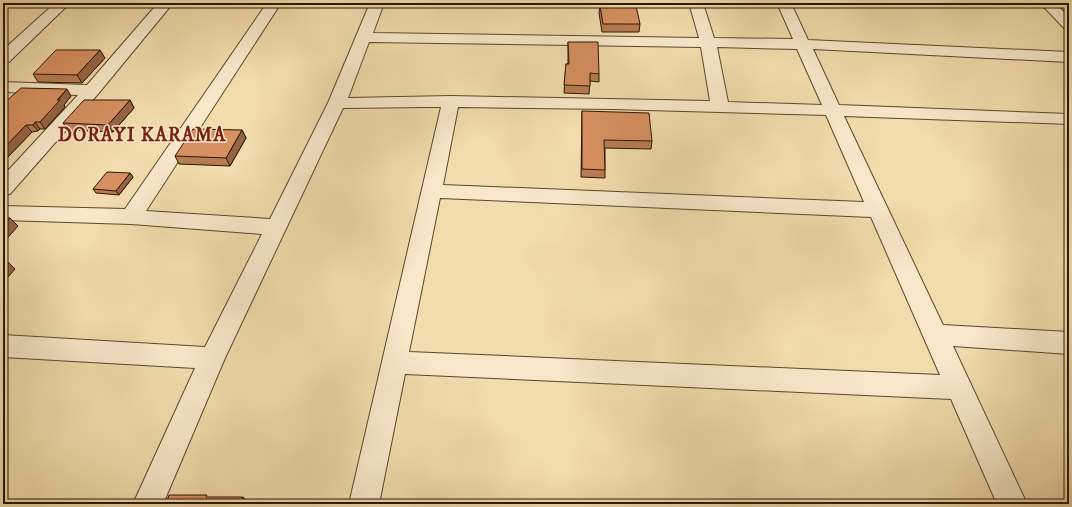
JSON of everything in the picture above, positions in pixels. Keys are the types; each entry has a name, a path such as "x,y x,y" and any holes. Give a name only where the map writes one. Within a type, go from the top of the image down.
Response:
{"street":[{"path":"3,59 63,3"},
{"path":"3,189 92,90 166,3"},
{"path":"131,217 274,3"},
{"path":"148,504 212,358 337,102 377,3"},
{"path":"696,3 708,42 720,107"},
{"path":"784,3 1012,504"},
{"path":"1047,3 1069,25"},
{"path":"364,37 803,44 1069,57"},
{"path":"3,87 92,90"},
{"path":"337,102 451,101 720,107 1069,119"},
{"path":"364,504 451,101"},
{"path":"431,191 878,210"},
{"path":"3,213 131,217 275,227"},
{"path":"935,335 1069,343"},
{"path":"3,346 212,358"},
{"path":"394,362 959,388"}],"building":[{"path":"600,6 636,6 640,24 603,24"},
{"path":"568,42 598,42 599,74 590,73 590,86 564,85 566,64 569,64"},
{"path":"56,50 100,50 77,75 33,74"},
{"path":"21,88 67,89 57,100 60,100 40,122 35,122 33,125 26,125 3,149 3,104"},
{"path":"84,100 130,100 108,125 63,123"},
{"path":"582,111 649,113 652,141 604,140 605,170 582,169"},
{"path":"193,129 242,130 226,158 175,156"},
{"path":"107,172 130,173 116,191 93,189"},
{"path":"3,217 10,218 3,226"},
{"path":"169,495 243,497 241,504 166,504"}],"district":[{"name":"DORAYI KARAMA","path":"142,135"}]}
